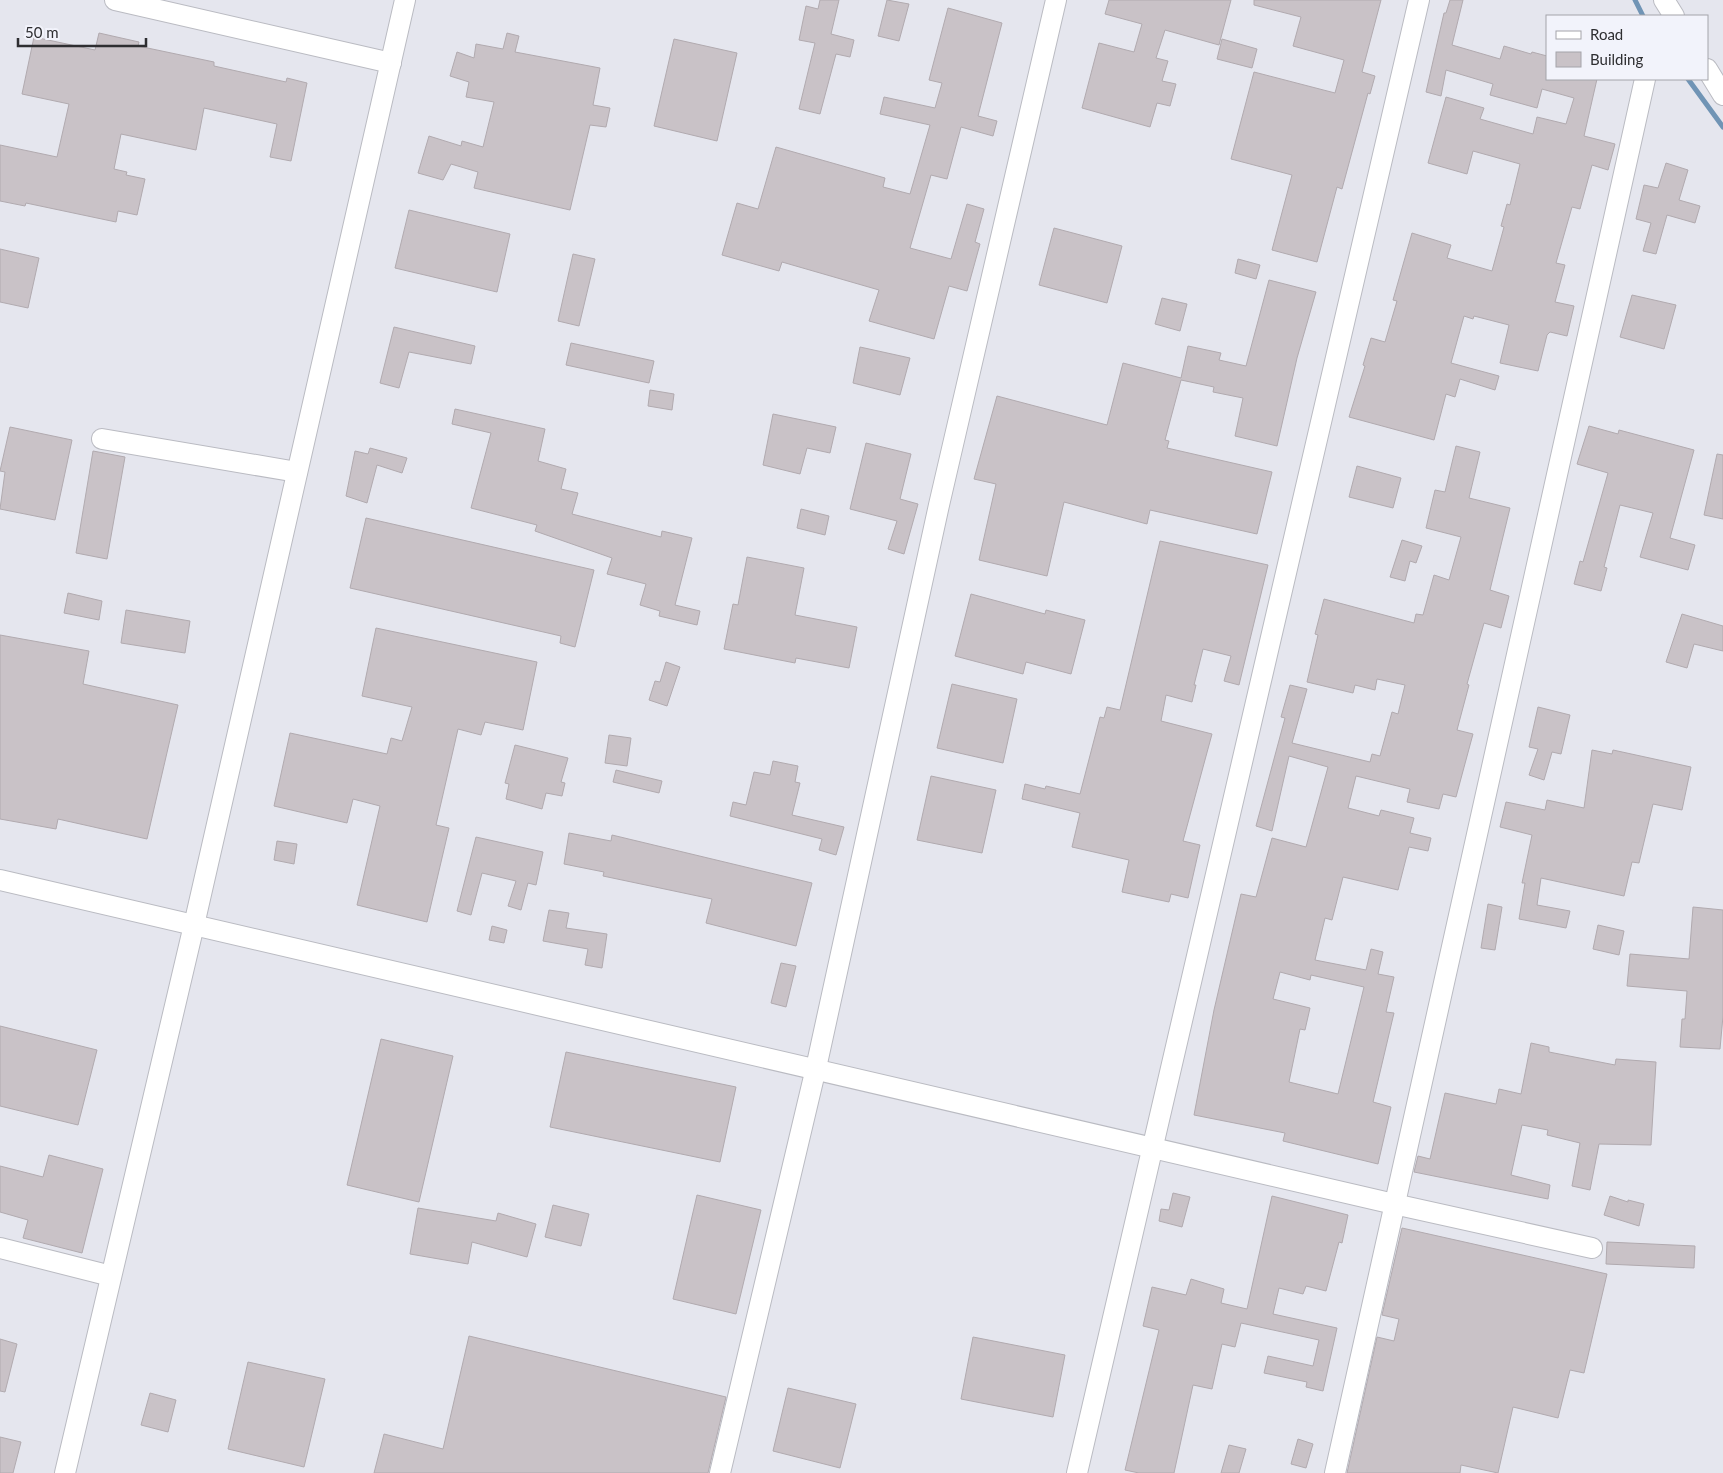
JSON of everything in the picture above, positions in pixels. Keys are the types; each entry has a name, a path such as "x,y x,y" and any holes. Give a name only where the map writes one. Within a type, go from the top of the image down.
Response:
{"street":[{"path":"115,0 390,63"},
{"path":"65,1473 194,925 405,0"},
{"path":"720,1473 816,1068 939,505 1056,0"},
{"path":"1077,1473 1419,0"},
{"path":"1664,0 1673,15"},
{"path":"1708,71 1723,95"},
{"path":"1336,1473 1394,1204 1645,80"},
{"path":"102,439 297,472"},
{"path":"0,880 816,1068 1394,1204 1592,1248"},
{"path":"0,1248 111,1276"}],"building":[{"path":"820,0 839,0 831,34 854,40 850,57 836,54 820,114 799,109 815,43 799,40 806,6 818,9"},
{"path":"887,0 909,4 899,41 878,36"},
{"path":"1109,0 1231,0 1219,45 1165,30 1156,58 1168,61 1162,81 1176,84 1170,106 1157,103 1150,127 1082,108 1099,43 1134,52 1142,24 1105,14"},
{"path":"1254,0 1381,0 1362,72 1375,76 1370,94 1368,93 1342,189 1337,187 1317,262 1272,250 1292,175 1231,159 1254,72 1335,93 1344,60 1293,46 1301,17 1254,5"},
{"path":"1450,0 1463,0 1452,45 1500,59 1504,46 1531,54 1532,52 1546,56 1546,80 1597,80 1584,136 1615,144 1608,170 1592,165 1580,209 1572,207 1556,263 1565,265 1555,302 1574,306 1567,336 1550,332 1547,335 1538,371 1500,363 1509,325 1474,316 1473,319 1464,316 1451,363 1499,376 1495,390 1460,379 1455,397 1446,394 1434,440 1349,417 1365,366 1363,365 1371,338 1385,342 1397,301 1393,300 1412,233 1451,245 1447,258 1492,271 1504,227 1501,226 1507,204 1510,205 1520,164 1473,151 1467,174 1428,163 1446,97 1484,108 1480,119 1533,134 1537,117 1566,124 1574,98 1542,89 1537,108 1490,95 1493,84 1446,70 1441,96 1426,92 1444,13 1446,13"},
{"path":"948,8 1002,23 978,116 997,121 993,136 961,127 947,179 931,175 910,248 951,259 967,204 984,209 975,242 980,244 967,291 949,286 934,339 869,321 879,290 782,262 779,271 722,255 737,203 758,209 776,147 885,178 883,187 910,194 930,125 880,114 884,97 935,108 942,83 929,80"},
{"path":"99,33 139,42 138,46 214,62 214,66 286,82 287,78 307,83 291,161 270,157 277,124 204,108 196,150 121,134 114,169 127,172 126,175 145,179 137,215 118,211 116,222 26,203 25,206 0,201 0,145 57,157 69,104 22,94 34,37 95,50"},
{"path":"507,33 519,36 515,52 600,68 593,105 610,108 606,127 590,125 570,210 474,188 478,172 451,164 443,180 418,173 429,136 461,146 462,141 483,147 494,102 466,97 469,82 450,76 457,52 474,58 476,44 503,49"},
{"path":"674,39 737,53 717,141 654,126"},
{"path":"1222,39 1257,49 1252,68 1217,59"},
{"path":"1666,163 1688,170 1679,200 1700,206 1695,223 1667,215 1656,254 1643,251 1651,223 1636,219 1644,185 1658,188"},
{"path":"409,210 510,234 497,292 395,268"},
{"path":"1054,228 1122,246 1107,303 1039,285"},
{"path":"0,249 39,258 28,308 0,302"},
{"path":"573,254 595,259 579,326 558,321"},
{"path":"1238,259 1260,265 1256,279 1235,273"},
{"path":"1269,280 1316,292 1297,358 1277,446 1235,436 1243,398 1213,392 1214,387 1181,380 1165,440 1169,441 1167,448 1272,472 1257,534 1150,510 1147,524 1064,502 1047,576 979,560 996,484 974,479 997,396 1107,425 1123,363 1181,378 1188,346 1221,353 1219,360 1246,366"},
{"path":"1632,295 1676,305 1664,349 1620,337"},
{"path":"1162,298 1187,304 1180,331 1155,324"},
{"path":"394,327 475,346 471,364 409,352 399,388 380,383"},
{"path":"571,343 654,361 649,383 566,365"},
{"path":"860,347 910,358 900,395 853,383"},
{"path":"650,390 674,394 672,410 648,406"},
{"path":"455,409 545,429 538,461 566,469 561,489 578,493 572,514 661,537 662,531 692,538 675,605 700,611 697,625 659,616 660,611 640,605 646,584 607,574 612,558 535,531 537,525 471,508 491,433 452,424"},
{"path":"773,414 836,427 830,453 807,448 800,474 763,465"},
{"path":"1589,426 1618,434 1619,430 1694,450 1670,538 1695,545 1688,570 1640,557 1653,513 1620,505 1604,567 1607,568 1601,591 1574,584 1580,561 1583,562 1608,473 1577,464"},
{"path":"10,427 72,440 55,520 0,509 5,472 0,471"},
{"path":"866,443 911,454 900,499 918,504 904,554 888,549 897,521 850,509"},
{"path":"1456,446 1480,452 1469,498 1510,508 1490,590 1509,596 1501,628 1484,623 1467,684 1469,685 1457,730 1473,734 1456,797 1443,794 1439,809 1407,802 1410,789 1356,776 1348,808 1379,816 1381,810 1414,818 1410,833 1431,838 1428,851 1409,847 1398,890 1343,877 1332,920 1325,918 1315,960 1366,970 1371,949 1383,952 1378,974 1394,977 1386,1012 1394,1013 1373,1102 1391,1107 1378,1164 1283,1141 1285,1133 1194,1115 1214,1010 1241,894 1256,897 1272,838 1306,847 1328,767 1289,756 1272,831 1256,826 1285,718 1281,717 1290,685 1307,689 1292,743 1370,762 1372,754 1380,756 1392,712 1398,714 1405,685 1377,679 1375,690 1355,685 1353,693 1307,682 1318,635 1315,634 1324,599 1414,623 1416,614 1423,615 1434,575 1449,580 1461,537 1426,528 1435,490 1445,492","holes":["1280,972 1310,980 1311,975 1364,987 1338,1094 1289,1082 1300,1029 1305,1030 1310,1008 1273,999"]},
{"path":"370,448 407,458 402,473 377,465 367,503 346,496 355,451 368,454"},
{"path":"93,451 125,457 107,559 76,553"},
{"path":"1717,454 1723,455 1723,519 1704,515"},
{"path":"1357,466 1401,478 1393,508 1349,497"},
{"path":"801,509 829,516 825,535 797,528"},
{"path":"366,518 594,570 575,647 560,643 561,636 350,588"},
{"path":"1402,540 1422,546 1416,563 1410,561 1405,581 1390,577"},
{"path":"1160,541 1268,565 1239,685 1224,681 1231,656 1203,649 1192,702 1166,695 1161,721 1212,734 1183,841 1200,845 1188,898 1171,894 1169,902 1122,892 1129,860 1072,847 1080,813 1022,799 1025,784 1045,789 1046,786 1080,794 1100,717 1104,718 1107,707 1120,710"},
{"path":"747,557 804,568 795,615 857,627 849,668 796,658 795,663 724,649 733,604 738,605"},
{"path":"68,593 102,601 99,620 64,613"},
{"path":"971,594 1045,614 1046,610 1085,620 1071,674 1026,662 1023,674 955,656"},
{"path":"126,610 190,621 185,653 121,643"},
{"path":"1682,614 1723,626 1723,651 1694,644 1687,668 1666,662"},
{"path":"376,628 537,662 523,730 485,722 481,735 458,729 436,825 449,828 427,922 357,905 380,806 353,799 347,823 274,806 290,733 387,754 391,738 402,741 412,707 362,696"},
{"path":"0,635 89,651 83,684 178,705 147,839 58,819 56,829 0,819"},
{"path":"666,662 680,667 667,706 649,700 655,681 660,682"},
{"path":"952,684 1017,699 1003,763 937,748"},
{"path":"1538,707 1570,715 1561,754 1552,752 1544,780 1529,775 1538,749 1529,747"},
{"path":"609,735 631,738 627,766 605,763"},
{"path":"515,745 568,758 561,782 565,783 562,796 546,793 542,809 506,799 509,784 505,783"},
{"path":"1592,750 1612,754 1613,750 1691,767 1682,810 1653,804 1639,863 1632,862 1624,896 1541,878 1537,905 1570,911 1566,928 1519,919 1525,883 1522,883 1532,835 1500,827 1506,802 1545,810 1547,800 1584,808"},
{"path":"773,761 798,766 795,782 800,783 792,815 844,827 836,855 819,850 822,839 730,816 733,802 746,805 754,772 770,775"},
{"path":"616,770 662,781 659,793 613,782"},
{"path":"931,776 996,790 982,853 917,840"},
{"path":"569,833 611,841 612,835 812,883 796,946 706,923 712,899 603,876 604,872 564,864"},
{"path":"476,837 543,852 536,885 528,883 521,910 508,906 516,881 482,873 471,915 457,911"},
{"path":"277,841 297,844 294,864 274,860"},
{"path":"1488,904 1502,907 1495,950 1481,948"},
{"path":"1693,907 1723,910 1723,1016 1720,1049 1680,1047 1687,991 1627,986 1630,954 1689,959"},
{"path":"549,910 569,913 566,928 607,934 602,968 585,965 588,949 543,941"},
{"path":"1598,925 1624,931 1619,955 1593,949"},
{"path":"492,926 507,930 504,943 489,940"},
{"path":"781,963 796,966 786,1007 771,1003"},
{"path":"0,1026 97,1050 78,1125 0,1106"},
{"path":"381,1039 453,1056 419,1202 347,1185"},
{"path":"1531,1043 1549,1047 1549,1052 1615,1065 1616,1059 1656,1062 1651,1145 1599,1144 1590,1190 1572,1186 1580,1143 1547,1135 1548,1130 1522,1125 1511,1175 1550,1185 1548,1199 1414,1172 1418,1156 1430,1159 1445,1093 1496,1104 1499,1089 1521,1094"},
{"path":"566,1052 736,1087 720,1162 550,1127"},
{"path":"49,1155 103,1169 82,1253 23,1238 28,1220 0,1212 0,1166 43,1177"},
{"path":"1173,1193 1190,1197 1182,1227 1159,1221 1161,1209 1169,1210"},
{"path":"697,1195 761,1210 736,1314 673,1299"},
{"path":"1272,1196 1348,1215 1342,1243 1339,1242 1326,1291 1306,1286 1303,1294 1279,1288 1273,1314 1337,1328 1323,1391 1306,1387 1307,1382 1264,1373 1268,1356 1313,1366 1319,1340 1241,1323 1235,1347 1222,1344 1212,1389 1193,1385 1174,1473 1139,1473 1125,1470 1159,1330 1143,1326 1152,1287 1186,1295 1191,1279 1224,1289 1221,1303 1247,1309"},
{"path":"1610,1196 1628,1202 1628,1200 1644,1204 1639,1226 1604,1215"},
{"path":"553,1205 589,1214 581,1246 545,1237"},
{"path":"418,1208 496,1221 498,1213 536,1224 527,1257 472,1242 468,1264 410,1254"},
{"path":"1402,1228 1607,1274 1584,1373 1570,1370 1558,1418 1513,1407 1498,1473 1461,1465 1460,1473 1347,1473 1377,1337 1394,1341 1399,1319 1382,1315"},
{"path":"1607,1242 1695,1246 1694,1268 1606,1264"},
{"path":"469,1336 726,1397 708,1473 374,1473 384,1434 443,1449"},
{"path":"973,1337 1065,1355 1053,1417 961,1399"},
{"path":"0,1339 17,1344 5,1392 0,1391"},
{"path":"248,1362 325,1379 304,1467 228,1449"},
{"path":"788,1388 856,1404 840,1468 773,1451"},
{"path":"150,1393 176,1400 168,1432 141,1425"},
{"path":"0,1437 21,1442 13,1473 0,1473"},
{"path":"1298,1439 1313,1444 1306,1468 1291,1464"},
{"path":"1229,1445 1246,1449 1239,1473 1221,1473"}],"waterway":[{"path":"1635,0 1642,15"},
{"path":"1689,80 1723,127"}]}
